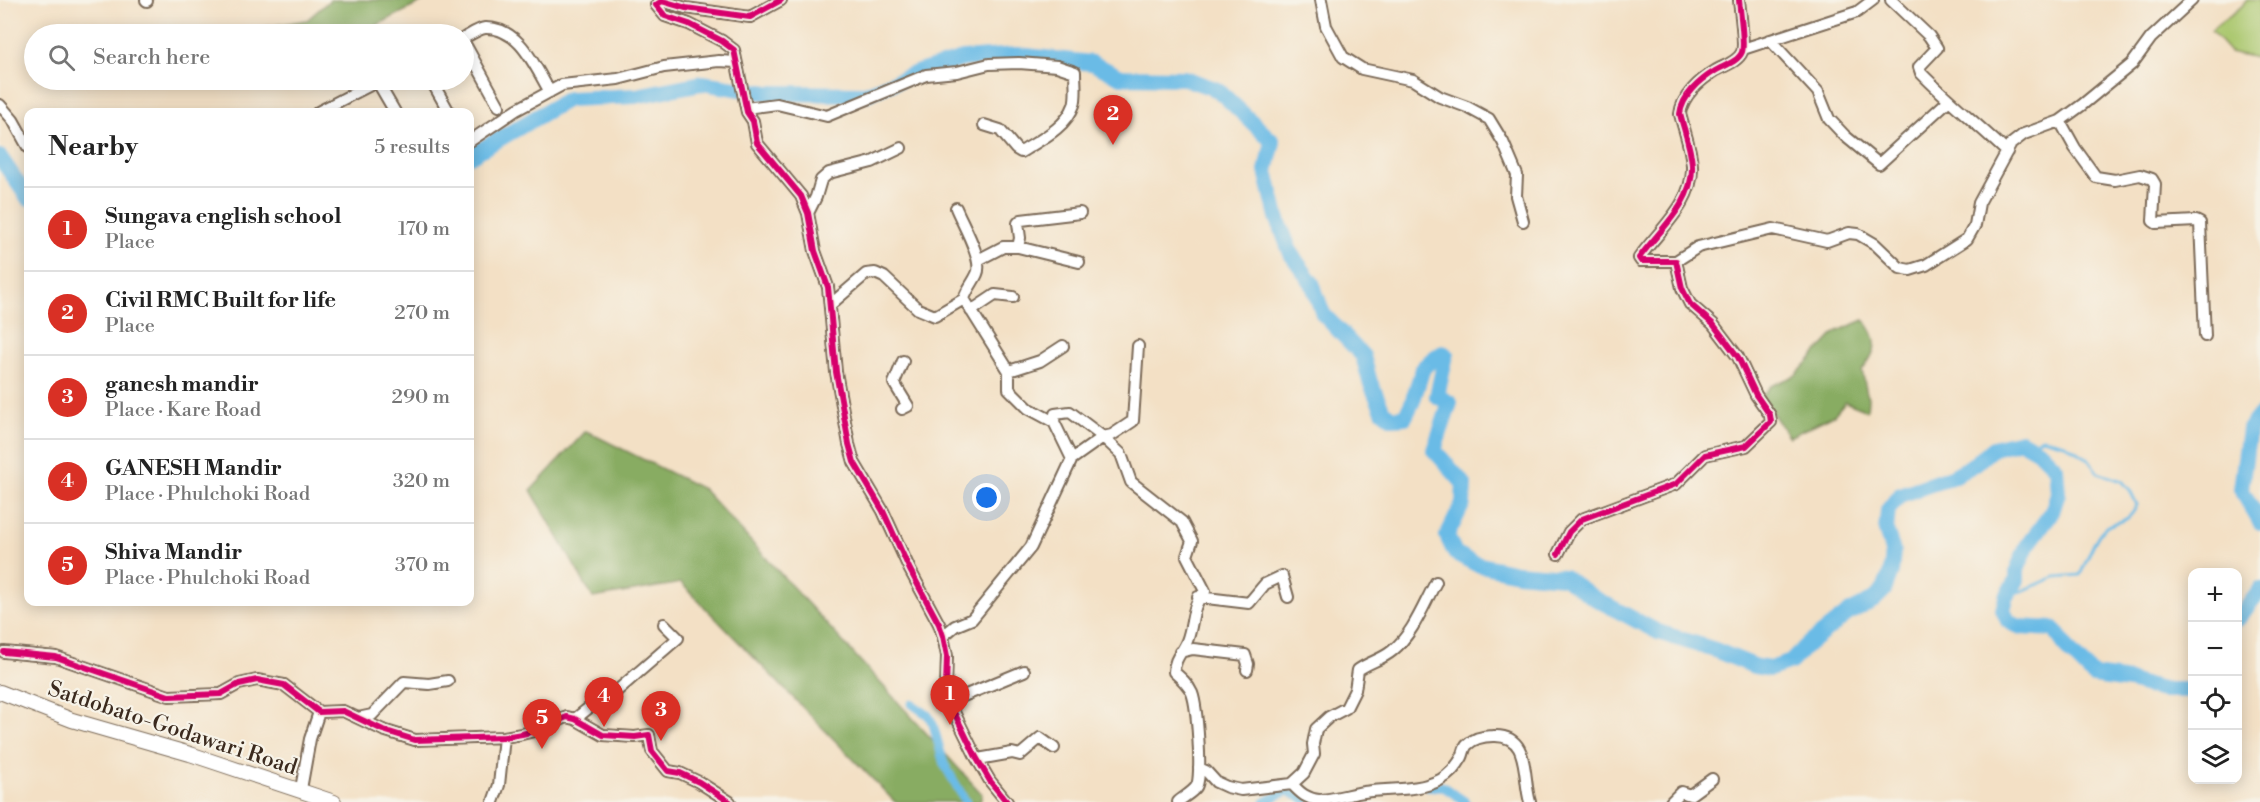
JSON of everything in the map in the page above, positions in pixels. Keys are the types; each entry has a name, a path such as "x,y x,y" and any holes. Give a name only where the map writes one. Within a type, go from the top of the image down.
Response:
{"street":[{"path":"781,0 750,17 686,8 662,1 656,5 665,16 689,24 734,50 745,104 753,121 757,143 801,196 808,213 815,251 828,286 836,372 854,462 883,512 944,636 947,656 946,687 949,702 990,782 1007,802"},
{"path":"1321,0 1326,26 1343,57 1362,69 1413,80 1440,97 1467,106 1489,119 1503,142 1517,175 1516,196 1523,221"},
{"path":"1739,0 1743,49 1737,59 1700,82 1681,106 1680,114 1692,164 1691,176 1683,201 1640,258 1641,261 1676,261 1698,247 1773,229 1827,241 1849,233 1858,234 1875,244 1900,268 1910,270 1926,265 1966,239 1975,225 1979,203 2012,144 2024,134 2060,121 2132,64 2151,38 2192,0"},
{"path":"1743,49 1857,12 1873,0"},
{"path":"1891,0 1935,43 1936,51 1919,69 1948,101 1977,123 2007,152"},
{"path":"474,34 484,28 504,32 519,42 550,92"},
{"path":"1770,40 1818,92 1829,119 1845,136 1879,164 1948,101"},
{"path":"474,59 499,106"},
{"path":"474,138 516,110 562,85 618,79 664,67 736,62"},
{"path":"745,104 777,104 827,116 926,75 957,72 989,64 1019,63 1048,65 1075,72 1075,104 1066,118 1056,129 1022,152 1016,149 1000,130 984,125"},
{"path":"337,108 364,90"},
{"path":"384,90 393,108"},
{"path":"437,90 447,108"},
{"path":"0,105 13,120 24,140"},
{"path":"2060,121 2075,148 2096,177 2115,180 2140,175 2152,178 2155,184 2153,221 2156,223 2196,220 2200,223 2205,336"},
{"path":"808,213 821,180 829,173 872,162 901,148"},
{"path":"830,305 866,274 875,273 884,278 918,309 935,316 964,299 967,288 978,273 978,260 956,208"},
{"path":"1018,247 1020,238 1018,223 1021,220 1080,213"},
{"path":"978,260 1003,247 1018,247 1079,262"},
{"path":"1558,555 1569,532 1582,519 1676,484 1705,455 1746,446 1771,422 1770,415 1756,395 1738,357 1713,324 1690,304 1682,288 1676,261"},
{"path":"971,311 995,295 1013,297"},
{"path":"964,299 1009,371 1009,389 1028,408 1054,422"},
{"path":"1009,371 1040,361 1063,346"},
{"path":"944,636 955,626 972,619 1031,547 1072,459 1103,437 1112,435 1133,422 1138,346"},
{"path":"903,362 894,383 908,406 903,409"},
{"path":"1072,459 1054,422 1055,414 1070,412 1103,437 1121,454 1131,483 1182,522 1192,541 1187,556 1204,591 1198,597 1187,641 1174,663 1174,672 1188,686 1193,696 1199,768 1197,786 1178,802"},
{"path":"1198,597 1249,603 1265,584 1282,576 1288,597"},
{"path":"1199,768 1206,771 1216,782 1241,790 1292,784 1304,773 1314,754 1316,729 1329,717 1346,708 1355,690 1358,670 1384,657 1407,637 1436,582"},
{"path":"575,719 595,703 611,696 678,638 664,624"},
{"path":"1180,651 1193,649 1245,655 1248,663 1246,670"},
{"path":"5,652 56,657 170,696 221,694 239,684 257,680 284,685 320,712 344,711 383,730 415,740 504,737 534,731 567,717 603,735 635,737 649,735 652,751 668,771 680,773 699,782 729,802"},
{"path":"949,702 1024,671"},
{"path":"358,718 372,715 404,682 429,684 448,681"},
{"name":"Satdobato-Godawari Road","path":"0,692 72,720 301,789 334,802"},
{"path":"301,789 307,750 320,712"},
{"path":"1292,784 1307,798 1320,801 1367,791 1398,790 1439,781 1456,766 1467,745 1473,740 1484,736 1503,735 1512,740 1523,758 1525,786 1530,802"},
{"path":"493,802 499,784 504,737"},
{"path":"978,759 1012,753 1020,755 1040,738 1054,748"},
{"path":"1671,802 1681,792 1690,795 1712,779"}],"green space":[{"path":"330,0 426,0 379,24 284,24 307,20"},
{"path":"2247,0 2260,0 2260,59 2230,52 2211,31"},
{"path":"1864,320 1875,340 1874,351 1862,371 1868,398 1867,411 1845,402 1834,415 1789,437 1761,397 1771,386 1796,375 1836,332"},
{"path":"586,431 703,489 982,794 980,802 895,802 681,583 593,598 531,490"}],"waterway":[{"path":"474,154 568,99 636,96 702,83 768,93 866,94 919,72 963,59 1017,55 1092,63 1121,77 1184,78 1218,90 1273,142 1266,171 1277,217 1291,254 1312,283 1323,314 1363,356 1370,382 1383,411 1392,418 1405,417 1423,368 1435,357 1443,353 1446,355 1437,396 1450,403 1434,450 1464,484 1463,503 1447,536 1455,553 1476,564 1517,573 1564,577 1594,598 1658,632 1715,650 1754,666 1770,669 1791,662 1805,647 1850,612 1874,600 1884,590 1891,572 1893,551 1886,531 1888,510 1900,495 1954,476 1976,463 1993,448 2021,441 2040,452 2056,468 2058,493 2052,512 2027,546 2017,570 2017,580 2006,598 2003,610 2008,621 2019,627 2054,629 2069,651 2094,676 2129,681 2162,690 2188,690"},
{"path":"0,157 24,192"},
{"path":"2260,415 2249,429 2241,489 2260,522"},
{"path":"2006,598 2055,577 2080,575 2092,546 2101,532 2110,525 2124,520 2137,505 2130,490 2122,481 2098,473 2087,458 2065,444 2042,438 2028,445"},
{"path":"2242,614 2260,590"},
{"path":"912,704 928,715 933,724 944,764 966,802"},
{"path":"1429,787 1442,786 1466,802"},
{"path":"1265,802 1287,791 1306,800"}],"cycle path":[{"path":"781,0 750,17 686,8 662,1 656,5 665,16 689,24 734,50 747,112 753,121 757,143 801,196 808,213 815,251 828,287 836,372 854,462 883,511 910,570 939,624 947,656 946,687 949,702 976,757 990,781 1007,802"},
{"path":"1558,554 1569,532 1582,519 1676,484 1705,455 1746,446 1771,422 1770,415 1756,395 1738,357 1713,324 1690,304 1682,288 1676,261 1641,261 1639,258 1674,215 1687,192 1691,179 1692,165 1680,114 1681,107 1703,79 1734,61 1742,52 1743,35 1739,0"},
{"path":"4,652 56,657 169,696 221,694 239,684 257,680 284,685 319,712 343,711 383,730 415,740 504,737 534,731 567,717 603,735 635,737 649,735 652,751 668,771 680,773 699,782 730,802"}],"place":[{"name":"Civil RMC Built for life","path":"1113,145"},
{"name":"Sungava english school","path":"950,725"},
{"name":"GANESH Mandir","path":"604,727"},
{"name":"ganesh mandir","path":"661,741"},
{"name":"Shiva Mandir","path":"542,749"}]}
